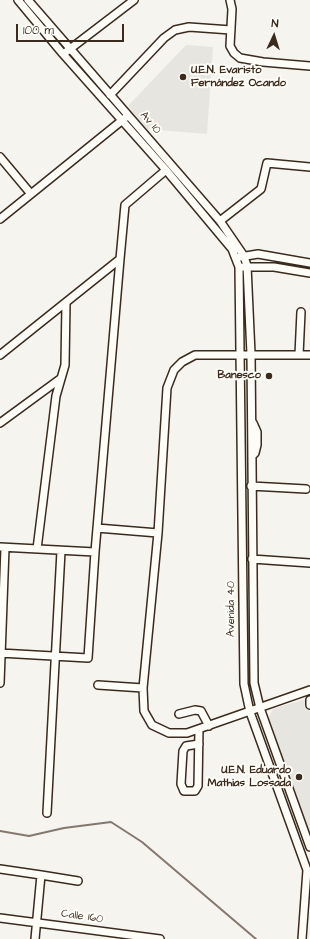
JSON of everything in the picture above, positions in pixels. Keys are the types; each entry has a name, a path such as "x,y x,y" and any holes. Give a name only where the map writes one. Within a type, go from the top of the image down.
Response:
{"street":[{"path":"18,0 63,54 125,117 166,170 232,249 236,259 243,267 263,267 308,272 308,263 258,254 235,242"},
{"name":"Av 10","path":"28,0 110,95 125,117 220,221 244,256 243,267"},
{"path":"63,54 134,0"},
{"path":"230,0 232,9 230,46 234,53 240,58 310,66"},
{"path":"110,95 164,38 175,30 189,27 230,30"},
{"path":"0,219 125,117"},
{"path":"0,157 31,194"},
{"path":"220,221 261,189 267,163 310,167"},
{"path":"1,653 88,658 95,552 125,205 166,170"},
{"path":"236,259 258,254"},
{"path":"0,355 120,259"},
{"name":"Avenida 40","path":"243,267 248,283 251,354 252,666 254,683 260,708 308,835 310,846"},
{"name":"Avenida 40","path":"243,267 240,354 243,670 246,698 250,712 307,870 302,939"},
{"path":"248,283 254,272 263,267"},
{"path":"36,550 60,379 64,365 66,347 66,303"},
{"path":"299,355 301,312"},
{"path":"310,355 195,355 182,362 174,370 169,379 167,388 158,533 143,688 144,711 152,725 168,733 187,733 310,690"},
{"path":"0,423 60,379"},
{"path":"251,486 306,489"},
{"path":"97,528 158,533"},
{"path":"0,683 2,548 95,552"},
{"path":"47,813 60,550"},
{"path":"252,559 310,563"},
{"path":"98,685 143,688"},
{"path":"310,700 310,705"},
{"path":"179,714 195,710 201,711 209,726"},
{"path":"199,729 199,744 198,786 195,791 184,791 181,784 183,751 186,746 199,744"},
{"path":"297,841 308,835"},
{"path":"0,869 78,881"},
{"path":"36,939 40,875"},
{"name":"Calle 160","path":"0,918 160,939"}],"shaded area":[{"name":"U.E.N. Evaristo Fernández Ocando","path":"186,45 213,47 207,134 147,129 128,106"},
{"name":"U.E.N. Eduardo Mathias Lossada","path":"306,699 304,707 310,708 310,835 307,836 268,719 273,709"}],"waterway":[{"path":"0,831 29,836 64,828 111,822 142,842 256,939"}],"place":[{"name":"U.E.N. Evaristo Fernández Ocando","path":"183,77"},
{"name":"Banesco","path":"269,376"},
{"name":"U.E.N. Eduardo Mathias Lossada","path":"299,777"}]}
